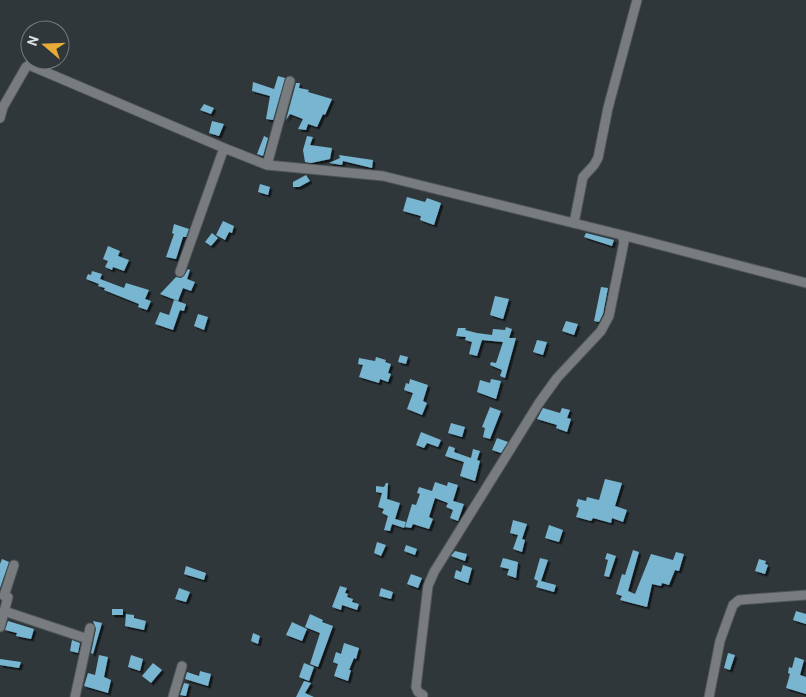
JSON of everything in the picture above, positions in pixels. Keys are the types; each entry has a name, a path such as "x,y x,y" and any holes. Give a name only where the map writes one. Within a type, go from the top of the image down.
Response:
{"street":[{"path":"574,223 582,177 598,158 608,108 637,0"},
{"path":"0,118 4,107 26,67 29,65 267,165 383,176 806,283"},
{"path":"267,165 290,82"},
{"path":"180,272 224,148"},
{"path":"423,696 416,687 428,586 434,572 539,403 557,378 601,331 609,316 624,242 622,235"},
{"path":"0,627 8,597 4,596 14,565"},
{"path":"709,697 720,641 733,605 739,600 806,595"},
{"path":"4,611 88,639"},
{"path":"74,697 90,628"},
{"path":"173,697 182,666"}],"building":[{"path":"278,76 285,78 273,120 266,119 270,96 252,91 253,82 274,89"},
{"path":"296,83 300,83 299,88 309,90 308,92 332,99 317,127 308,124 306,130 298,129 303,119 290,114 286,120"},
{"path":"204,104 214,108 211,114 200,110"},
{"path":"212,121 224,124 219,136 209,133"},
{"path":"264,136 268,138 263,156 257,154"},
{"path":"307,136 313,137 310,145 332,148 330,159 311,163 305,162 303,150"},
{"path":"339,155 373,160 372,168 343,161 342,165 329,163 340,158"},
{"path":"306,175 310,181 299,187 293,187 293,182"},
{"path":"260,184 270,187 268,195 258,192"},
{"path":"407,197 425,202 427,198 441,203 434,225 420,220 421,216 403,211"},
{"path":"223,221 234,226 232,233 229,232 225,240 216,235"},
{"path":"174,224 189,229 186,237 183,237 176,259 166,257 174,234 172,233"},
{"path":"212,233 218,238 211,246 205,242"},
{"path":"586,233 614,240 612,246 584,237"},
{"path":"108,246 120,251 118,256 129,260 124,271 113,267 112,270 105,267 108,261 103,259"},
{"path":"188,269 190,270 187,279 195,282 191,291 183,288 178,301 160,294 176,277 181,278 184,276"},
{"path":"92,271 102,274 100,279 124,288 126,283 149,290 145,299 151,301 147,310 138,307 139,304 104,290 105,288 98,286 99,284 86,279 88,274 91,275"},
{"path":"601,287 608,288 603,314 599,322 594,321"},
{"path":"495,296 509,299 503,319 490,315"},
{"path":"174,300 186,304 184,311 180,310 173,330 155,324 160,312 169,315"},
{"path":"198,314 208,317 204,330 194,326"},
{"path":"566,321 578,324 574,335 562,331"},
{"path":"506,327 512,329 509,338 516,338 505,378 500,376 502,370 490,365 491,362 496,363 503,342 482,340 477,356 469,354 472,342 465,340 466,337 456,336 458,328 466,328 465,330 492,335 493,329 505,330"},
{"path":"537,340 547,342 543,355 533,352"},
{"path":"400,355 408,357 406,364 398,362"},
{"path":"376,357 386,360 385,362 391,364 388,373 391,374 388,382 380,379 379,383 359,377 363,365 358,364 359,358 375,361"},
{"path":"410,379 428,385 423,401 427,403 422,415 407,409 413,393 404,390 406,383 409,384"},
{"path":"491,379 501,381 496,399 477,392 480,380 490,383"},
{"path":"490,407 501,411 490,439 483,437 485,428 482,427"},
{"path":"543,408 560,413 562,408 570,410 567,418 571,419 567,432 556,428 557,425 537,419"},
{"path":"451,423 465,427 462,437 448,433"},
{"path":"421,432 441,440 438,447 427,443 424,448 416,445"},
{"path":"497,438 508,442 501,453 492,450"},
{"path":"449,446 455,448 454,452 471,458 473,449 480,451 477,460 480,461 475,481 460,476 464,462 445,456"},
{"path":"605,479 622,483 615,506 627,510 623,522 612,518 611,523 593,518 591,521 576,517 579,508 576,506 578,499 586,501 587,497 599,500"},
{"path":"435,482 447,486 448,482 458,485 453,501 464,504 458,521 450,518 453,510 446,507 448,503 435,498 429,517 433,519 429,529 413,524 411,528 405,527 412,504 416,505 420,494 417,493 419,487 432,491"},
{"path":"388,483 387,499 400,503 395,519 406,522 404,528 392,524 390,531 384,530 388,516 382,513 384,509 378,507 382,493 376,492 376,486 384,487"},
{"path":"513,520 527,524 522,539 525,540 522,552 513,549 518,535 510,533"},
{"path":"549,525 563,530 559,542 545,538"},
{"path":"377,542 386,545 381,556 374,553"},
{"path":"406,545 417,549 415,555 404,551"},
{"path":"633,550 639,552 628,591 635,594 651,554 673,560 676,552 684,554 679,571 675,570 669,585 662,583 661,586 652,584 647,607 620,600 622,596 616,594 622,574 625,575"},
{"path":"455,551 467,554 465,561 451,556"},
{"path":"607,553 616,556 609,577 604,576 608,560 605,559"},
{"path":"503,558 518,562 516,578 507,575 509,569 500,567"},
{"path":"540,558 548,560 541,581 556,585 554,592 536,587 538,581 534,579"},
{"path":"2,559 9,562 0,588 0,564"},
{"path":"759,559 766,561 765,564 768,565 765,574 755,571"},
{"path":"463,565 472,568 468,583 454,578 456,570 461,572"},
{"path":"186,566 206,573 204,580 184,574"},
{"path":"411,574 422,578 418,588 407,584"},
{"path":"340,586 347,588 345,593 348,594 347,597 353,599 352,602 359,604 357,610 342,605 341,610 332,607"},
{"path":"179,588 190,592 186,602 175,599"},
{"path":"381,588 393,592 391,599 379,596"},
{"path":"112,609 123,609 123,615 112,615"},
{"path":"796,611 806,614 806,624 793,620"},
{"path":"126,614 134,615 134,618 146,621 144,630 125,626"},
{"path":"310,614 323,620 322,622 333,626 318,667 310,664 320,633 305,627"},
{"path":"8,621 34,629 31,639 16,636 17,633 5,630"},
{"path":"93,621 102,623 93,654 91,653 96,629"},
{"path":"292,622 307,629 302,641 286,635"},
{"path":"253,633 260,636 258,644 251,641"},
{"path":"72,640 80,643 78,653 70,651"},
{"path":"344,643 359,648 356,659 354,658 349,670 351,670 348,681 334,676 338,664 333,662 336,652 341,654"},
{"path":"728,653 735,655 730,670 724,668"},
{"path":"99,655 108,657 104,677 111,680 108,693 84,686 88,673 95,675"},
{"path":"131,655 143,659 140,671 128,667"},
{"path":"795,657 804,660 800,675 806,677 806,694 786,688 790,674 788,673 789,667 792,668"},
{"path":"0,659 21,662 19,668 0,665"},
{"path":"153,663 162,670 151,683 142,676"},
{"path":"304,663 314,667 309,681 299,677"},
{"path":"200,671 211,674 208,686 185,679 187,672 199,676"},
{"path":"304,681 311,683 305,693 314,697 296,697"},
{"path":"184,683 189,684 186,696 180,695"}]}
